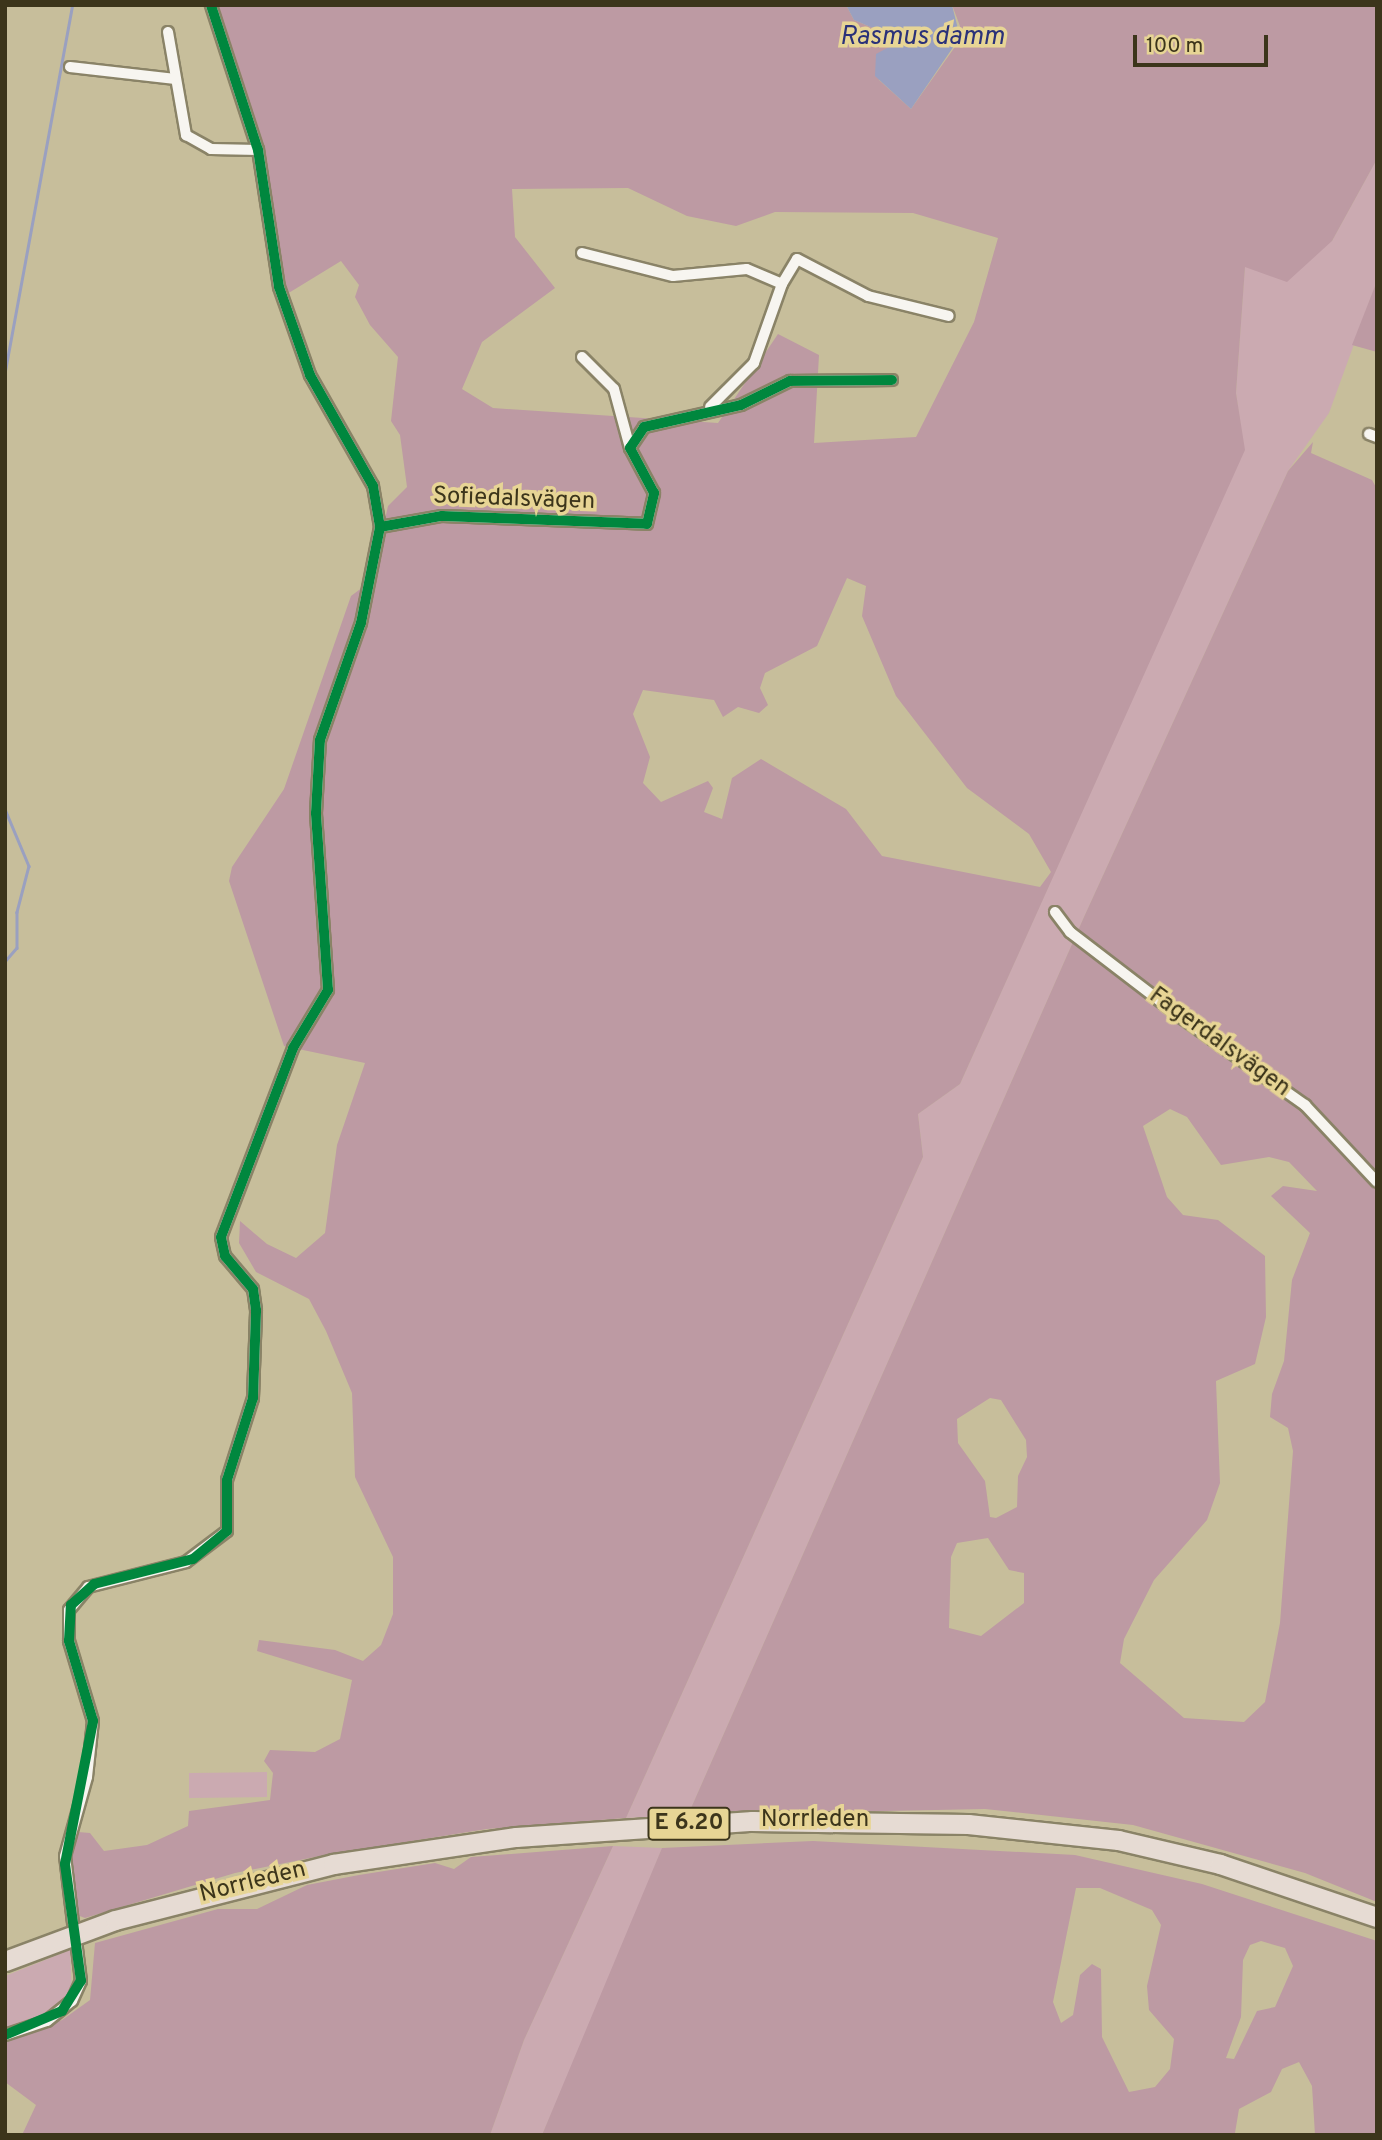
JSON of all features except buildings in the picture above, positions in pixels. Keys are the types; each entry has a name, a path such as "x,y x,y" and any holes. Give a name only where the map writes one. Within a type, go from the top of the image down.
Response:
{"highway":[{"name":"Norrleden","path":"5,1961 115,1920 321,1867 516,1837 752,1821 968,1824 1118,1840 1220,1864 1377,1917"}],"street":[{"path":"73,1923 65,1856 87,1777 93,1721 69,1641 69,1610 88,1587 186,1562 227,1531 228,1480 253,1398 256,1310 253,1289 225,1256 221,1237 290,1055 328,990 316,825 320,740 361,623 380,527 373,486 310,375 282,297 258,150 211,5"},
{"path":"168,32 175,79 189,139 211,149 258,150"},
{"path":"70,67 175,79"},
{"path":"582,253 673,276 747,269 782,284"},
{"path":"704,411 735,388 754,363 782,284 797,259 868,296 949,316"},
{"path":"582,357 614,389 630,448"},
{"path":"630,448 648,425 741,404 790,381 892,380"},
{"name":"Sofiedalsvägen","path":"380,527 442,516 647,524 654,493 630,448"},
{"name":"Fagerdalsvägen","path":"1055,912 1070,932 1182,1018 1305,1105 1377,1182"},
{"path":"5,2035 47,2021 72,2001 81,1981 77,1947"}],"shaded area":[{"path":"216,5 846,5 854,20 885,33 891,46 876,57 879,80 911,109 957,44 960,26 952,5 1377,5 1377,159 1332,241 1287,282 1245,267 1236,393 1245,450 960,1084 918,1114 923,1157 626,1818 487,1829 325,1855 235,1873 85,1918 77,1915 69,1860 78,1832 90,1833 104,1851 147,1845 188,1826 189,1811 270,1800 273,1773 264,1761 270,1750 315,1752 340,1739 352,1680 257,1651 259,1640 335,1650 363,1661 381,1645 393,1614 393,1557 355,1477 352,1393 326,1331 309,1299 256,1272 239,1243 240,1221 267,1244 296,1258 325,1233 337,1145 365,1063 284,1046 229,881 232,867 284,789 351,596 371,581 388,506 407,487 400,435 391,421 398,357 370,325 355,297 359,285 341,261 287,294","holes":["628,188 687,216 736,226 775,212 913,213 998,238 974,322 916,437 814,443 819,355 778,334 718,423 493,408 462,389 482,342 555,288 515,237 512,189","847,578 866,586 862,616 896,696 967,788 1029,834 1051,872 1040,887 882,856 846,809 761,759 732,778 722,819 704,812 713,788 708,781 661,802 643,783 650,757 633,714 643,690 714,700 723,717 738,707 759,713 768,705 760,688 765,673 817,646"]},
{"path":"1377,159 1377,281 1329,413 1288,471 1084,917 688,1815 626,1818 923,1157 918,1114 960,1084 1244,450 1236,393 1245,266 1332,241"},
{"path":"1377,281 1377,352 1352,345"},
{"path":"1313,442 1311,453 1372,480 1377,489 1377,1902 1305,1873 1133,1825 985,1809 688,1815 1084,917 1288,471","holes":["1170,1109 1187,1117 1221,1165 1269,1157 1289,1162 1317,1191 1283,1186 1271,1196 1310,1233 1292,1280 1284,1361 1272,1394 1270,1417 1288,1428 1293,1451 1280,1623 1265,1702 1244,1722 1184,1718 1120,1663 1124,1639 1154,1580 1207,1520 1220,1483 1216,1381 1255,1364 1266,1317 1265,1256 1218,1220 1183,1215 1167,1197 1143,1126","990,1398 1001,1400 1026,1440 1027,1457 1018,1476 1017,1507 996,1518 990,1517 985,1481 958,1443 957,1419","988,1538 1009,1570 1024,1573 1024,1603 981,1636 949,1628 951,1557 957,1543"]},
{"path":"267,1772 267,1797 189,1798 189,1773"},
{"path":"813,1841 1075,1855 1202,1884 1377,1941 1377,2135 1315,2135 1312,2086 1299,2062 1282,2069 1271,2092 1239,2109 1235,2133 1241,2135 542,2135 662,1848","holes":["1076,1888 1100,1888 1152,1910 1161,1925 1147,1986 1149,2010 1174,2039 1170,2069 1155,2087 1129,2092 1102,2037 1101,1969 1092,1964 1080,1975 1073,2015 1061,2023 1053,2002","1261,1941 1285,1948 1293,1966 1275,2007 1257,2011 1234,2059 1226,2058 1241,2017 1243,1960 1250,1945"]},
{"path":"613,1846 662,1848 606,1989 542,2135 490,2135 524,2040"},
{"path":"613,1846 524,2040 490,2135 22,2135 36,2105 5,2082 5,2041 62,2020 90,2000 95,1943 218,1909 257,1909 307,1885 359,1875 435,1863 454,1869 471,1857"},
{"path":"70,1950 72,1994 51,2015 5,2030 5,1976"}],"water":[{"name":"Rasmus damm","path":"846,5 952,5 960,37 911,109 875,76 876,54 891,46 885,33 854,20"}],"waterway":[{"path":"5,371 72,5"},
{"path":"5,809 29,866 17,912 17,948 5,962"}],"cycle path":[{"path":"5,2035 62,2011 81,1981 65,1864 93,1721 69,1641 71,1605 94,1584 193,1559 227,1531 227,1480 253,1398 256,1310 253,1289 225,1256 221,1237 293,1048 328,990 316,813 320,740 361,623 380,527 373,486 310,375 279,287 258,150 211,5"},
{"path":"380,527 442,516 647,524 654,493 630,448 644,427 741,405 790,381 892,380"}]}
